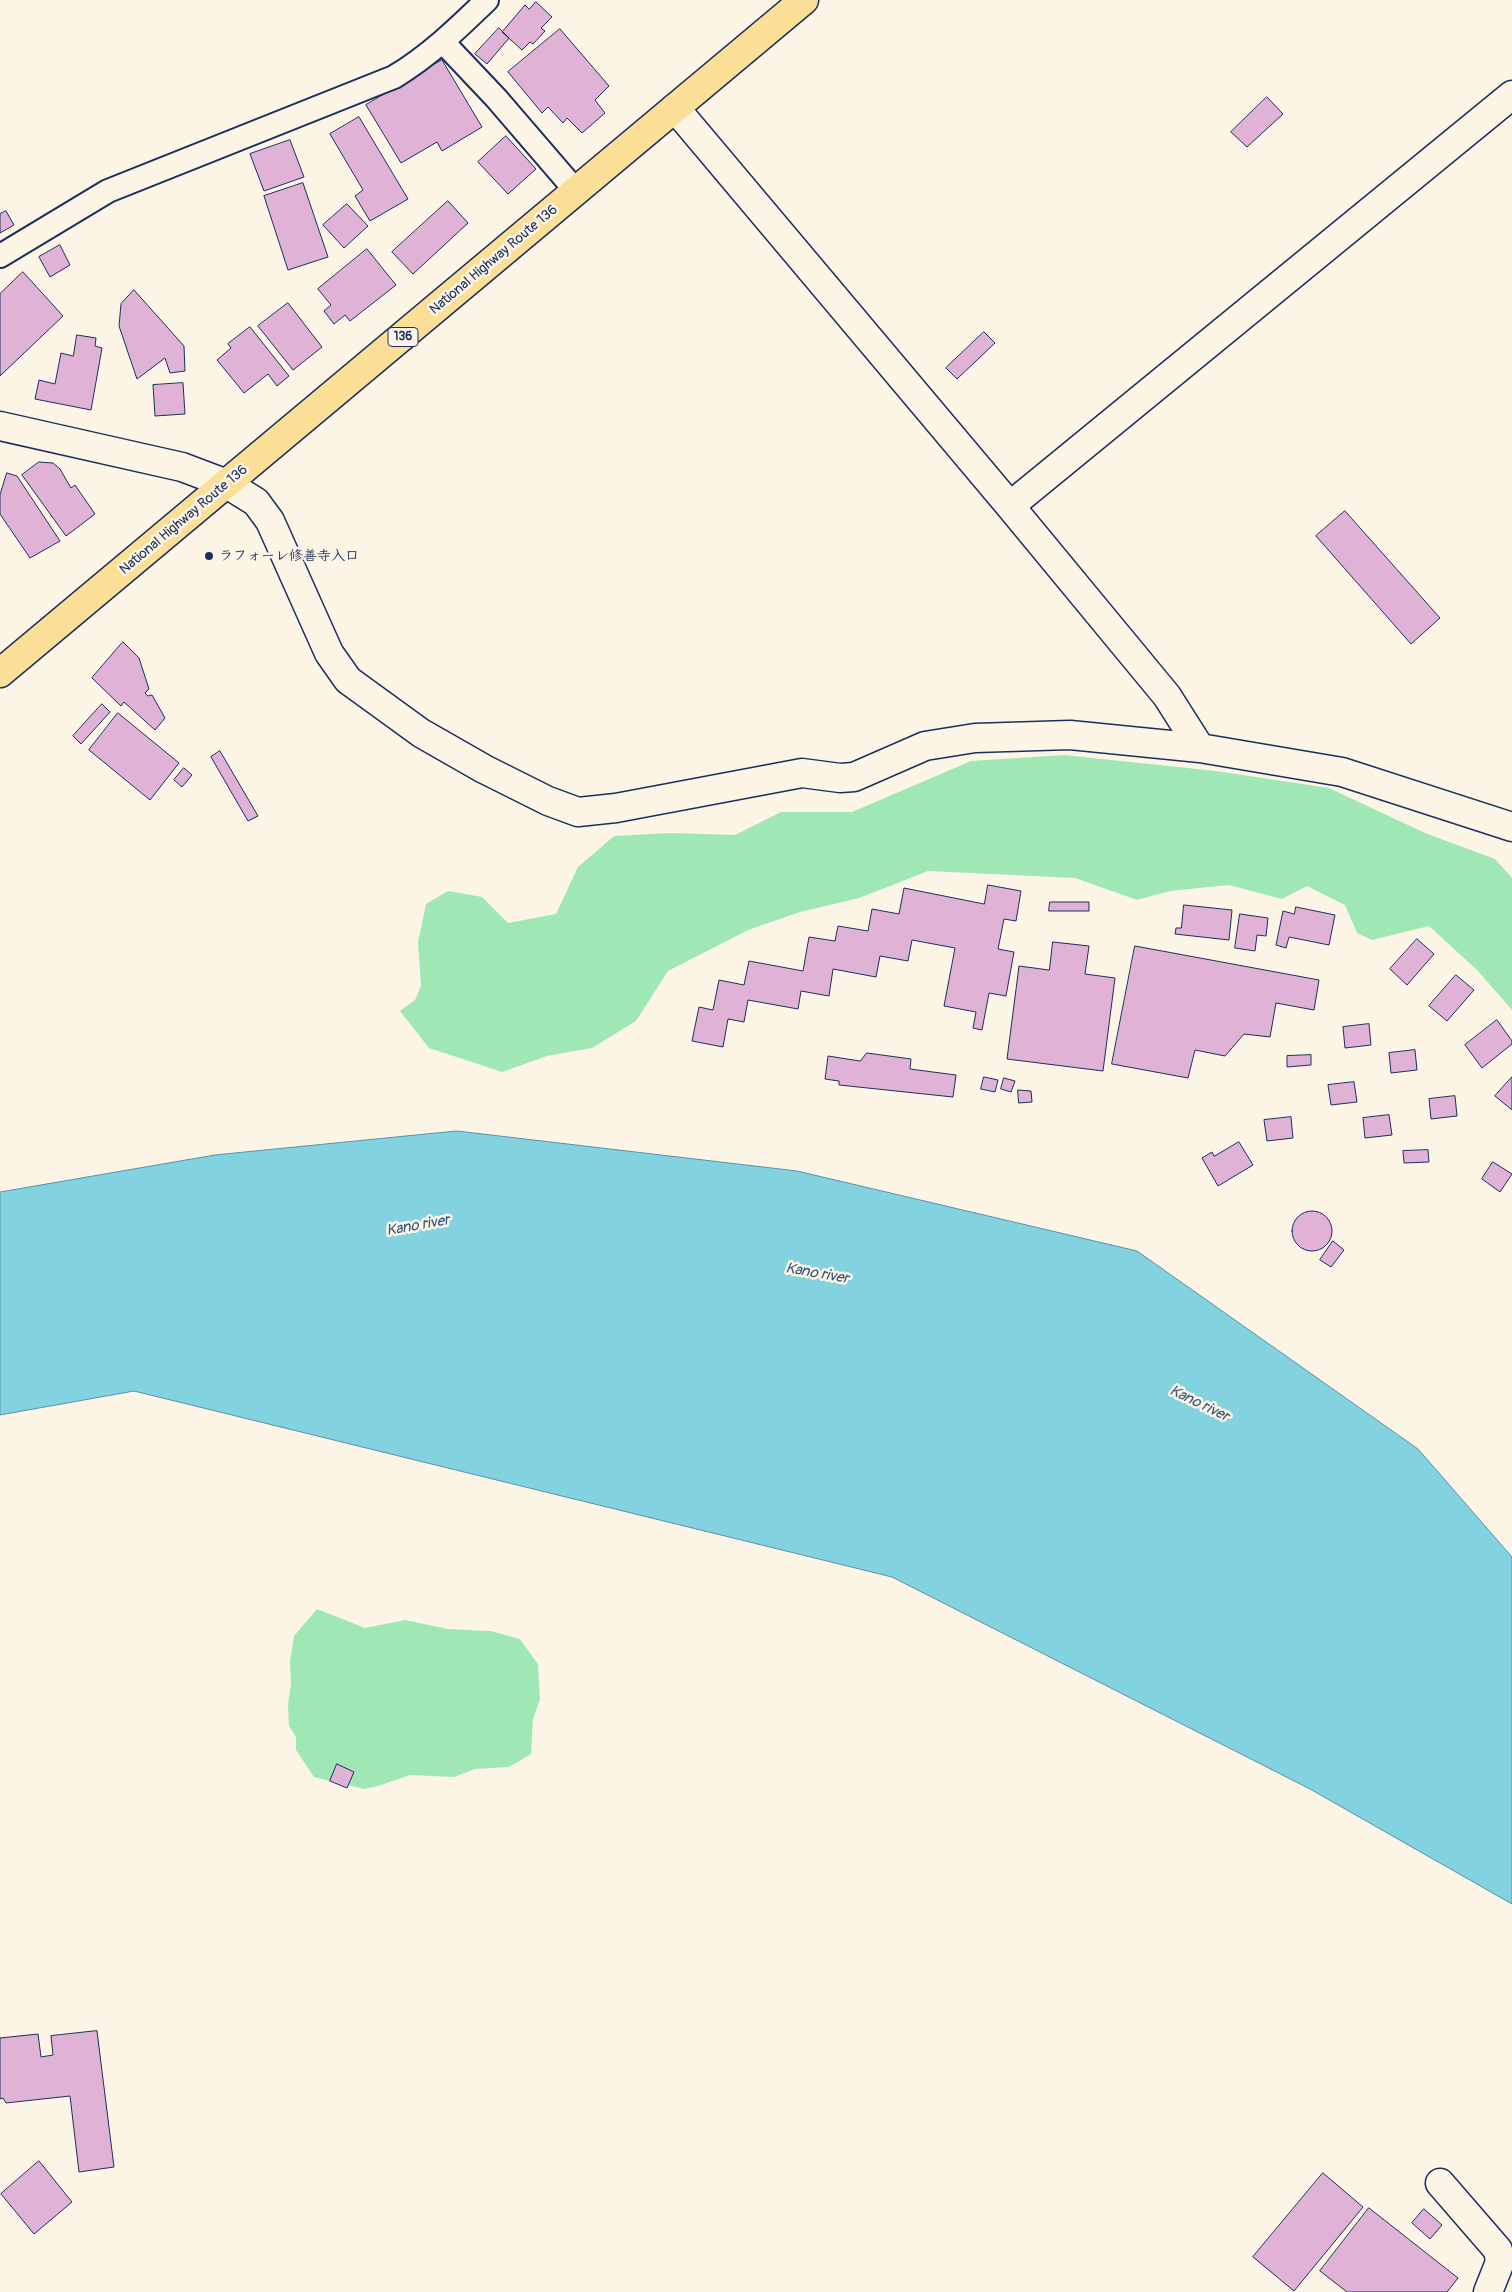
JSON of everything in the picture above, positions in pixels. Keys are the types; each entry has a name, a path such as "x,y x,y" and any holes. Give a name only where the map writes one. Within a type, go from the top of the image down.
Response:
{"highway":[{"name":"National Highway Route 136","path":"0,673 804,0"}],"street":[{"path":"1010,506 1512,95"},
{"path":"675,108 1010,506 1167,696 1200,748"},
{"path":"0,426 182,467 227,484 256,502 270,521 325,645 348,680 421,733 484,769 548,801 578,812 616,808 802,773 840,778 854,777 925,746 975,738 1070,735 1200,748 1342,772 1512,827"},
{"path":"1440,2183 1498,2250 1500,2262 1488,2292"}],"lane":[{"path":"0,256 108,192 394,77 418,63 444,42 487,0"},
{"path":"444,42 496,98 576,191"}],"green space":[{"path":"1064,755 1216,771 1329,788 1425,833 1495,859 1512,878 1512,1010 1478,971 1429,926 1372,940 1357,933 1345,905 1307,886 1282,899 1229,885 1170,891 1137,900 1075,878 928,871 859,898 800,912 748,930 668,971 636,1021 592,1048 547,1056 502,1072 429,1048 400,1011 415,1000 421,986 418,942 426,904 448,891 482,897 508,923 556,914 578,867 614,836 671,833 735,835 781,812 852,812 971,761"},
{"path":"317,1609 365,1628 405,1620 448,1629 491,1631 520,1639 538,1664 540,1699 533,1719 531,1754 509,1767 475,1769 454,1777 410,1775 364,1789 314,1777 296,1750 296,1737 289,1726 288,1704 291,1684 290,1661 294,1636"}],"water":[{"name":"Kano river","path":"457,1131 797,1171 1137,1251 1418,1449 1512,1557 1512,1904 1310,1789 892,1577 134,1391 0,1415 0,1192 215,1155"}],"building":[{"path":"536,2 552,17 541,28 545,31 533,44 530,42 522,50 502,32 525,5 529,9"},
{"path":"499,28 509,38 487,64 475,54"},
{"path":"560,29 609,86 595,100 605,113 582,133 567,118 563,123 548,107 542,113 508,72"},
{"path":"442,60 482,127 442,151 437,142 401,163 366,105"},
{"path":"1267,97 1283,114 1247,147 1231,132"},
{"path":"359,117 408,199 370,221 355,196 363,190 330,134"},
{"path":"506,136 536,169 508,194 478,162"},
{"path":"290,140 304,177 264,191 250,154"},
{"path":"303,183 328,257 288,270 264,196"},
{"path":"448,201 468,223 413,274 392,252"},
{"path":"347,204 368,226 344,248 323,225"},
{"path":"6,211 14,225 0,233 0,214"},
{"path":"60,245 70,265 50,277 39,257"},
{"path":"367,249 396,285 350,321 345,315 334,324 324,311 331,305 318,289"},
{"path":"23,272 63,316 0,376 0,294"},
{"path":"134,290 184,346 185,371 170,373 165,358 137,379 119,326 121,304"},
{"path":"288,303 322,347 293,370 258,326"},
{"path":"250,327 289,376 277,386 268,374 244,393 217,360 231,348 228,344"},
{"path":"984,332 995,343 957,379 946,368"},
{"path":"77,335 96,338 95,346 102,348 91,410 35,399 39,380 55,384 61,353 73,356"},
{"path":"183,383 185,414 155,416 153,385"},
{"path":"39,462 53,463 60,469 71,488 75,485 95,514 66,536 22,475"},
{"path":"7,473 17,476 60,541 30,558 0,514 0,495"},
{"path":"1345,511 1440,618 1411,644 1316,536"},
{"path":"123,642 139,658 149,689 145,693 148,696 152,695 165,718 155,730 124,702 121,706 92,678"},
{"path":"102,704 110,712 81,744 73,736"},
{"path":"118,713 179,763 150,800 89,750"},
{"path":"220,751 258,816 248,821 211,757"},
{"path":"184,768 192,775 182,787 174,780"},
{"path":"988,885 1021,891 1016,921 1004,919 998,949 1014,952 1006,996 989,993 982,1030 973,1028 976,1012 944,1006 955,948 912,940 908,961 880,956 876,977 833,969 829,996 801,991 798,1009 748,1000 744,1022 728,1019 723,1047 692,1041 699,1007 713,1010 719,980 744,985 749,961 803,971 809,937 835,941 838,926 868,931 872,909 899,914 904,888 984,904"},
{"path":"1050,902 1089,902 1089,911 1049,911"},
{"path":"1184,905 1232,910 1229,940 1175,934 1176,928 1181,928"},
{"path":"1296,907 1335,915 1329,945 1289,937 1286,948 1276,945 1283,911 1294,914"},
{"path":"1240,914 1268,918 1266,936 1257,935 1255,951 1235,948"},
{"path":"1417,939 1434,954 1407,985 1390,969"},
{"path":"1053,942 1089,946 1085,974 1115,978 1103,1071 1007,1059 1019,966 1049,970"},
{"path":"1135,946 1319,980 1314,1010 1276,1003 1270,1037 1244,1034 1225,1056 1195,1050 1188,1078 1112,1064"},
{"path":"1456,975 1474,990 1447,1021 1429,1006"},
{"path":"1497,1020 1512,1041 1512,1044 1482,1068 1465,1045"},
{"path":"1369,1024 1371,1045 1345,1048 1343,1027"},
{"path":"1415,1050 1417,1070 1391,1073 1389,1053"},
{"path":"867,1053 911,1059 910,1069 956,1075 953,1097 839,1085 839,1081 825,1079 828,1056 860,1061"},
{"path":"1311,1055 1311,1065 1287,1067 1287,1056"},
{"path":"984,1077 998,1080 995,1092 981,1089"},
{"path":"1512,1077 1512,1110 1495,1096"},
{"path":"1004,1078 1015,1081 1011,1092 1001,1089"},
{"path":"1354,1082 1357,1102 1331,1105 1328,1085"},
{"path":"1018,1090 1031,1091 1032,1102 1019,1103"},
{"path":"1455,1096 1457,1116 1431,1119 1429,1099"},
{"path":"1389,1115 1392,1135 1365,1138 1363,1118"},
{"path":"1291,1117 1293,1138 1267,1141 1264,1120"},
{"path":"1239,1142 1253,1165 1218,1186 1202,1158 1212,1152 1214,1156"},
{"path":"1428,1150 1429,1162 1404,1163 1403,1151"},
{"path":"1493,1162 1512,1174 1500,1192 1482,1179"},
{"path":"1316,1211 1323,1214 1329,1220 1332,1231 1331,1239 1323,1248 1316,1251 1308,1251 1301,1248 1293,1239 1292,1227 1295,1220 1304,1212"},
{"path":"1333,1241 1344,1250 1331,1267 1320,1260"},
{"path":"337,1764 354,1772 347,1788 330,1781"},
{"path":"97,2031 114,2167 79,2172 70,2096 6,2103 3,2098 0,2099 0,2038 38,2034 41,2057 53,2055 51,2036"},
{"path":"39,2161 72,2202 34,2234 1,2194"},
{"path":"1323,2173 1363,2207 1294,2291 1253,2257"},
{"path":"1369,2208 1458,2278 1447,2292 1347,2292 1320,2271"},
{"path":"1424,2209 1442,2225 1430,2239 1412,2223"}],"place":[{"name":"ラフォーレ修善寺入口","path":"209,556"}]}
